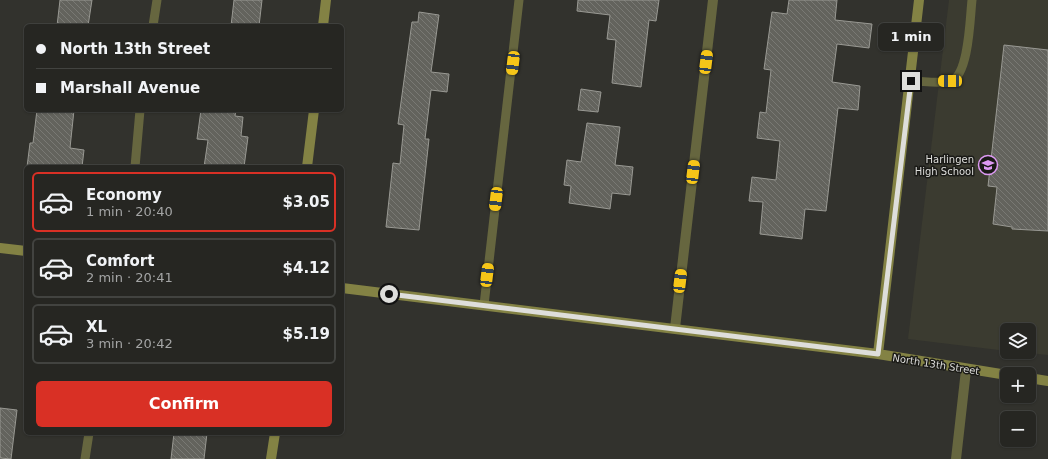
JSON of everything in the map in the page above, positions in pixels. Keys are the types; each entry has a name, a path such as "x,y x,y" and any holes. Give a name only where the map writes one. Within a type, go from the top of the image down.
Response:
{"street":[{"path":"323,24 326,0"},
{"path":"675,328 714,0"},
{"path":"878,354 911,81 919,0"},
{"path":"307,165 314,112"},
{"path":"0,248 24,251"},
{"name":"North 13th Street","path":"344,288 878,354 966,370 1000,374"},
{"path":"956,459 966,370"},
{"path":"1036,379 1048,381"},
{"path":"271,459 275,435"}],"lane":[{"path":"153,24 157,0"},
{"path":"484,305 519,0"},
{"path":"911,81 950,81 958,77 964,65 972,0"},
{"path":"136,165 140,112"},
{"path":"85,459 89,435"}],"shaded area":[{"name":"Harlingen High School","path":"949,0 1048,0 1048,355 1036,354 1036,323 1000,323 1000,350 908,339"}],"building":[{"path":"60,0 92,0 88,24 57,24"},
{"path":"234,0 262,0 259,24 231,24"},
{"path":"578,0 659,0 656,21 649,20 641,87 612,83 616,40 607,39 610,15 577,11"},
{"path":"789,0 837,0 835,20 872,24 869,48 837,44 832,82 860,86 858,110 838,108 826,211 805,209 802,239 760,234 763,202 749,201 752,177 776,180 780,141 757,138 760,112 766,113 771,70 764,69 772,12 787,14"},
{"path":"419,12 439,15 431,72 449,74 447,92 431,90 425,139 429,139 419,230 386,227 393,163 400,164 404,125 398,124 412,22 418,22"},
{"path":"1004,45 1048,50 1048,231 1012,229 1012,227 993,224 997,187 988,186"},
{"path":"581,89 601,92 598,112 578,110"},
{"path":"37,112 74,112 70,148 84,150 82,165 27,165 30,143 33,143"},
{"path":"201,112 236,112 235,116 243,117 241,136 248,137 244,165 204,165 208,140 197,139"},
{"path":"587,123 620,127 615,165 633,167 630,195 612,193 610,209 569,203 571,186 564,185 567,160 581,162"},
{"path":"0,408 17,410 11,459 0,458"},
{"path":"174,435 207,435 204,459 171,459"}],"place":[{"name":"Harlingen High School","path":"988,165"}],"route":[{"path":"389,294 878,354 911,81"}]}
